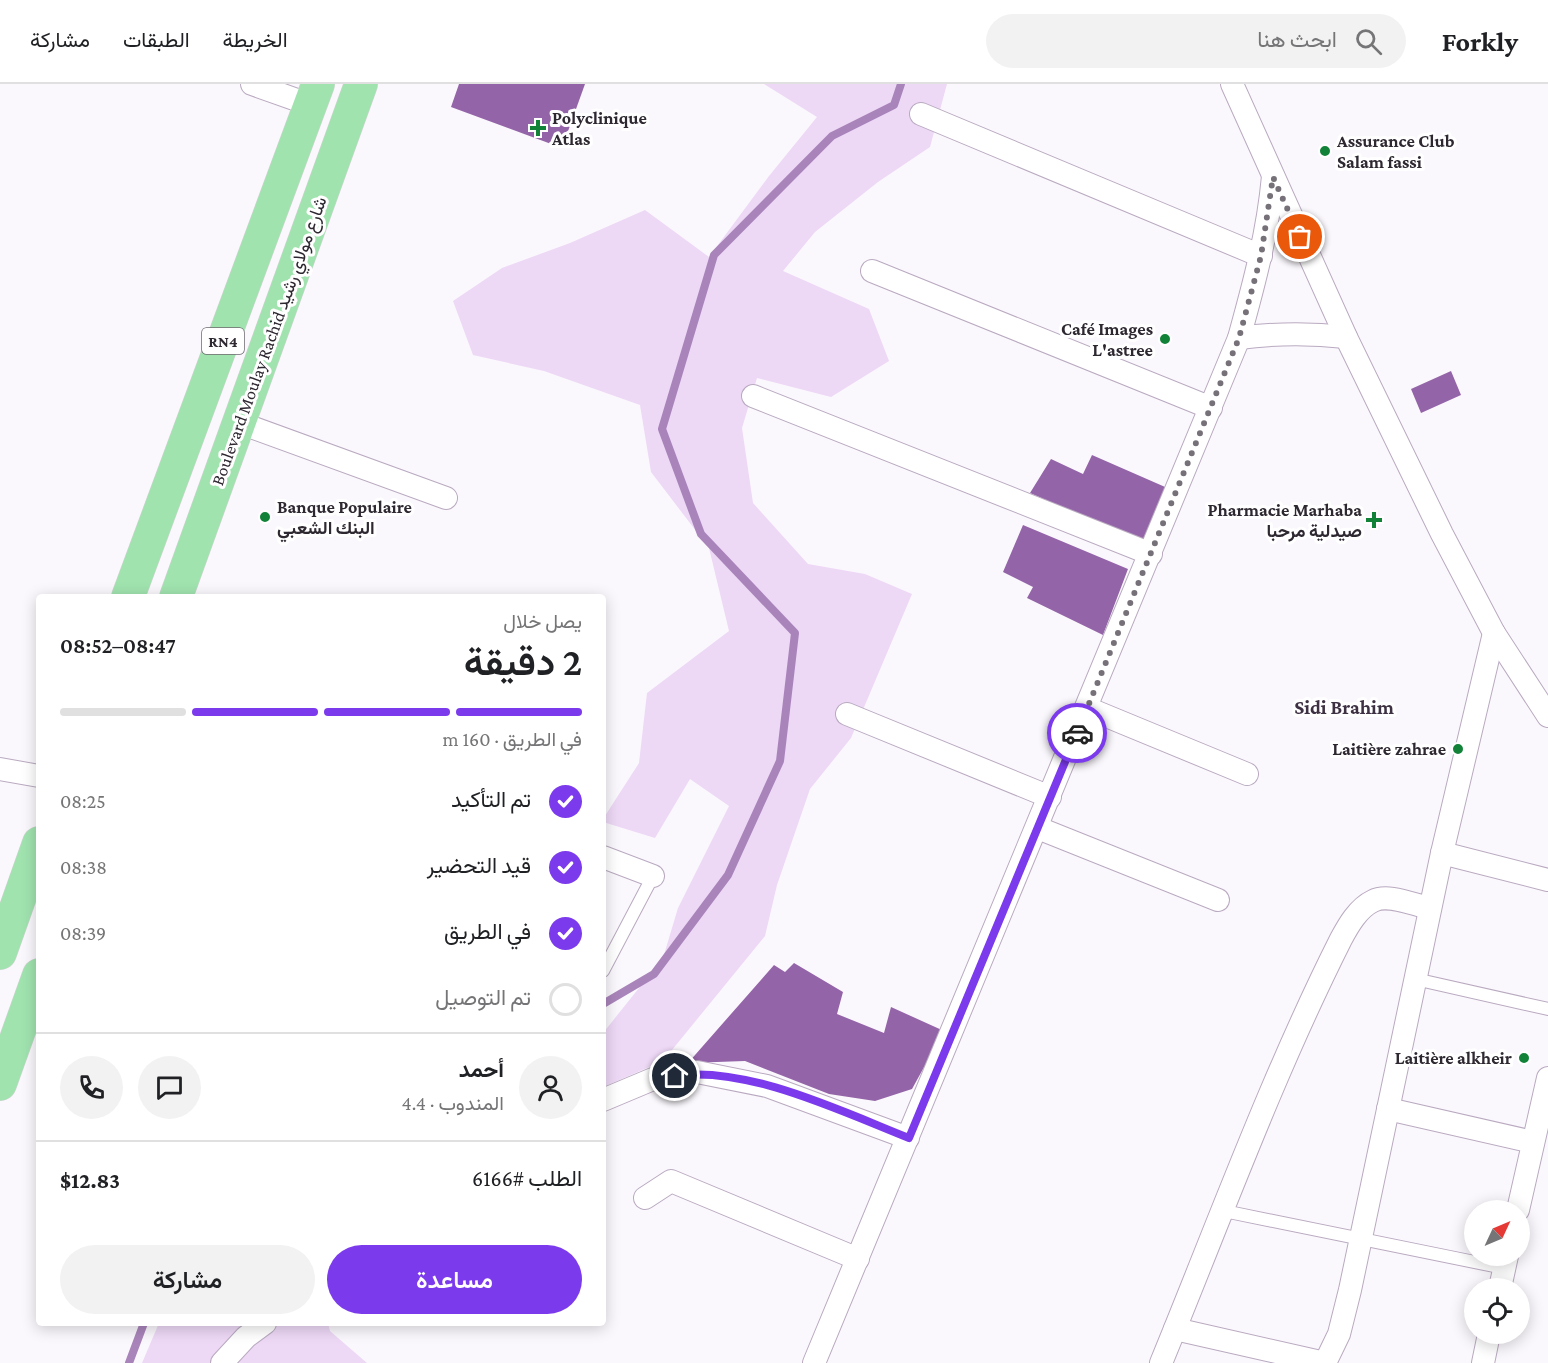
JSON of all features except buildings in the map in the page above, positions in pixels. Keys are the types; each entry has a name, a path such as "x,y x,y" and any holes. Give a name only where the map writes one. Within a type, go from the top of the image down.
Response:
{"main road":[{"name":"Boulevard Moulay Rachid شارع مولاي رشيد","path":"177,594 361,84"},
{"name":"RN4","path":"129,594 315,94"},
{"path":"0,953 36,851"},
{"path":"0,1084 36,983"}],"street":[{"path":"252,84 315,94"},
{"path":"1232,84 1346,337 1442,534 1494,633 1548,716"},
{"path":"921,114 1261,256"},
{"path":"814,1363 1038,828 1239,338 1261,256 1273,177"},
{"path":"872,271 1211,408"},
{"path":"1239,338 1307,333 1346,337"},
{"path":"753,396 1151,554"},
{"path":"240,423 446,498"},
{"path":"1175,1329 1325,1363 1339,1334 1430,908 1494,633"},
{"path":"1087,708 1247,774"},
{"path":"847,714 1050,797"},
{"path":"0,770 36,776"},
{"path":"1038,828 1218,900"},
{"path":"1442,854 1548,879"},
{"path":"606,858 653,876"},
{"path":"1161,1363 1279,1075 1342,938 1357,914 1373,901 1388,898 1430,908"},
{"path":"606,1099 653,1079 697,1072 767,1086 909,1138"},
{"path":"1520,1200 1548,1078"},
{"path":"1388,1109 1533,1142"},
{"path":"645,1198 671,1181 858,1259"},
{"path":"222,1363 246,1337 261,1326"},
{"path":"1483,1363 1487,1344"}],"lane":[{"path":"606,965 653,876"},
{"path":"1415,979 1548,1009"},
{"path":"1224,1211 1361,1237 1504,1271"}],"shaded area":[{"path":"764,84 947,84 930,147 878,182 815,232 783,271 869,309 889,361 831,397 757,378 742,428 753,503 808,564 865,574 912,594 851,738 810,789 777,885 765,936 663,1061 606,1086 606,1029 663,958 678,908 729,806 690,779 655,838 606,823 606,814 639,763 647,693 729,631 709,548 651,472 640,405 544,371 473,355 453,301 502,268 570,243 645,210 709,257 769,176 817,117"},
{"path":"158,1326 329,1326 330,1331 367,1363 142,1363"}],"waterway":[{"path":"606,1002 654,974 728,875 780,761 795,633 701,534 662,429 714,255 832,136 894,105 901,84"},
{"path":"129,1363 143,1326"}],"way so far":[{"path":"1077,733 1239,338 1269,220 1273,177 1300,237"}],"place":[{"name":"Polyclinique Atlas","path":"538,128"},
{"name":"Assurance Club Salam fassi","path":"1325,151"},
{"name":"Café Images L'astree","path":"1165,339"},
{"name":"Banque Populaire البنك الشعبي","path":"265,517"},
{"name":"Pharmacie Marhaba صيدلية مرحبا","path":"1374,520"},
{"name":"Laitière zahrae","path":"1458,749"},
{"name":"Laitière alkheir","path":"1524,1058"}],"district":[{"name":"Sidi Brahim","path":"1344,707"}],"route":[{"path":"675,1076 697,1072 767,1086 822,1104 909,1138 1077,733"}]}
